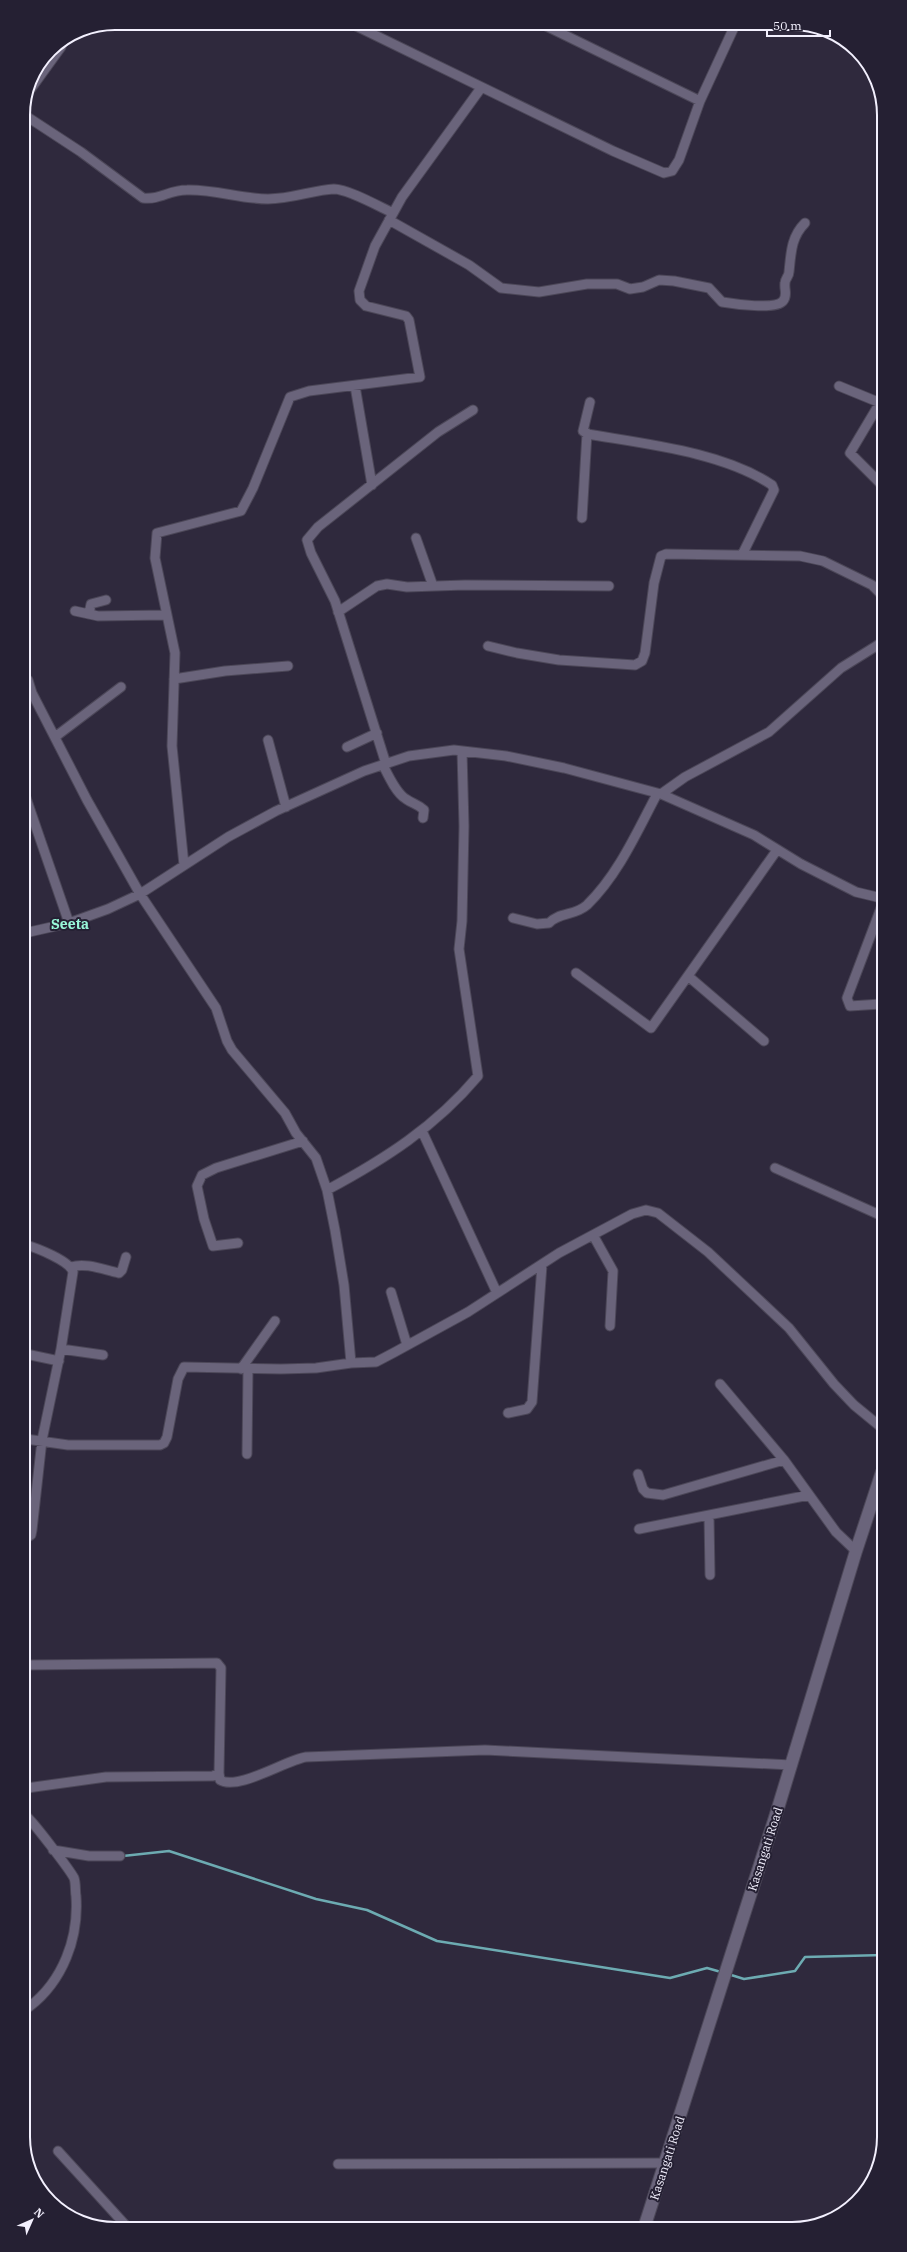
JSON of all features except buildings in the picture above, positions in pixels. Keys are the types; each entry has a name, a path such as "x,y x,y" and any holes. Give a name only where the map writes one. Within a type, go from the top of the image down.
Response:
{"street":[{"path":"364,30 481,88 664,173 672,171 678,160 700,101 733,30"},
{"path":"554,30 700,101"},
{"path":"38,78 56,54"},
{"path":"184,865 172,746 175,653 155,558 158,533 241,511 253,488 290,397 309,391 420,377 409,320 406,316 366,306 360,300 359,291 374,246 402,197 481,88"},
{"path":"30,119 81,152 143,198 155,199 174,190 196,190 267,199 292,198 335,189 361,198 469,265 501,288 539,292 587,284 617,284 630,289 643,287 659,280 674,281 709,288 722,302 773,306 782,303 786,296 785,283 789,272 791,249 797,231 805,223"},
{"path":"355,386 372,485"},
{"path":"839,386 877,402"},
{"path":"582,518 587,433 584,431 590,402"},
{"path":"877,408 850,453 877,481"},
{"path":"423,818 424,810 418,804 404,799 385,764 377,733 338,612 307,540 318,527 438,432 473,410"},
{"path":"587,433 656,446 730,463 772,485 774,490 742,555"},
{"path":"416,538 433,586"},
{"path":"488,646 517,653 559,660 635,665 642,661 645,653 654,583 661,556 666,554 800,556 823,562 872,585 877,590"},
{"path":"338,612 377,586 387,584 407,587 609,586"},
{"path":"89,614 91,604 106,600"},
{"path":"75,611 105,616 166,615"},
{"path":"513,918 537,924 549,923 557,917 574,914 586,906 598,894 616,868 659,794 685,777 769,732 841,668 877,645"},
{"path":"174,679 225,671 288,666"},
{"path":"30,686 87,800 140,894 216,1008 227,1041 232,1050 285,1113 316,1158 327,1190 344,1285 351,1363"},
{"path":"55,737 121,687"},
{"path":"347,747 377,733"},
{"path":"268,740 286,807"},
{"path":"30,932 69,923 108,909 140,894 228,837 286,807 364,771 409,756 454,750 506,756 564,768 659,794 754,835 777,850 856,892 877,897"},
{"path":"327,1190 393,1152 422,1131 478,1076 459,949 462,921 464,826 462,751"},
{"path":"30,810 69,923"},
{"path":"576,973 651,1028 777,850"},
{"path":"877,919 847,998 850,1006 877,1004"},
{"path":"688,976 764,1041"},
{"path":"422,1131 497,1293"},
{"path":"238,1243 213,1246 204,1219 197,1186 202,1175 216,1168 303,1141"},
{"path":"775,1168 877,1214"},
{"path":"30,1439 68,1445 160,1445 164,1443 167,1437 181,1369 188,1366 245,1369 316,1368 351,1363 376,1362 497,1293 559,1253 632,1214 646,1210 658,1213 708,1252 761,1301 789,1328 834,1384 877,1424"},
{"path":"593,1235 613,1271 610,1326"},
{"path":"30,1247 54,1257 71,1267 74,1272 59,1361 42,1440 32,1530 30,1536"},
{"path":"71,1267 86,1265 119,1272 122,1270 126,1257"},
{"path":"508,1413 527,1409 532,1402 542,1265"},
{"path":"391,1292 408,1345"},
{"path":"247,1454 245,1369 275,1321"},
{"path":"61,1349 103,1355"},
{"path":"30,1355 59,1361"},
{"path":"720,1384 784,1460 836,1532 856,1551"},
{"path":"638,1474 643,1489 647,1493 663,1495 784,1460"},
{"name":"Kasangati Road","path":"646,2222 791,1765 877,1487"},
{"path":"639,1529 810,1495"},
{"path":"709,1516 710,1575"},
{"path":"30,1665 217,1663 221,1668 219,1774 220,1780 226,1782 255,1778 289,1761 306,1757 485,1750 791,1765"},
{"path":"30,1788 106,1777 214,1776 219,1774"},
{"path":"30,1822 74,1879 76,1928 59,1974 43,1996 30,2006"},
{"path":"53,1850 89,1856 120,1856"},
{"path":"58,2151 123,2222"},
{"path":"338,2164 665,2163"}],"waterway":[{"path":"123,1856 169,1851 316,1899 367,1910 437,1941 670,1978 707,1968 721,1972"},
{"path":"728,1974 744,1979 795,1971 805,1957 877,1955"}],"district":[{"name":"Seeta","path":"70,924"}]}
